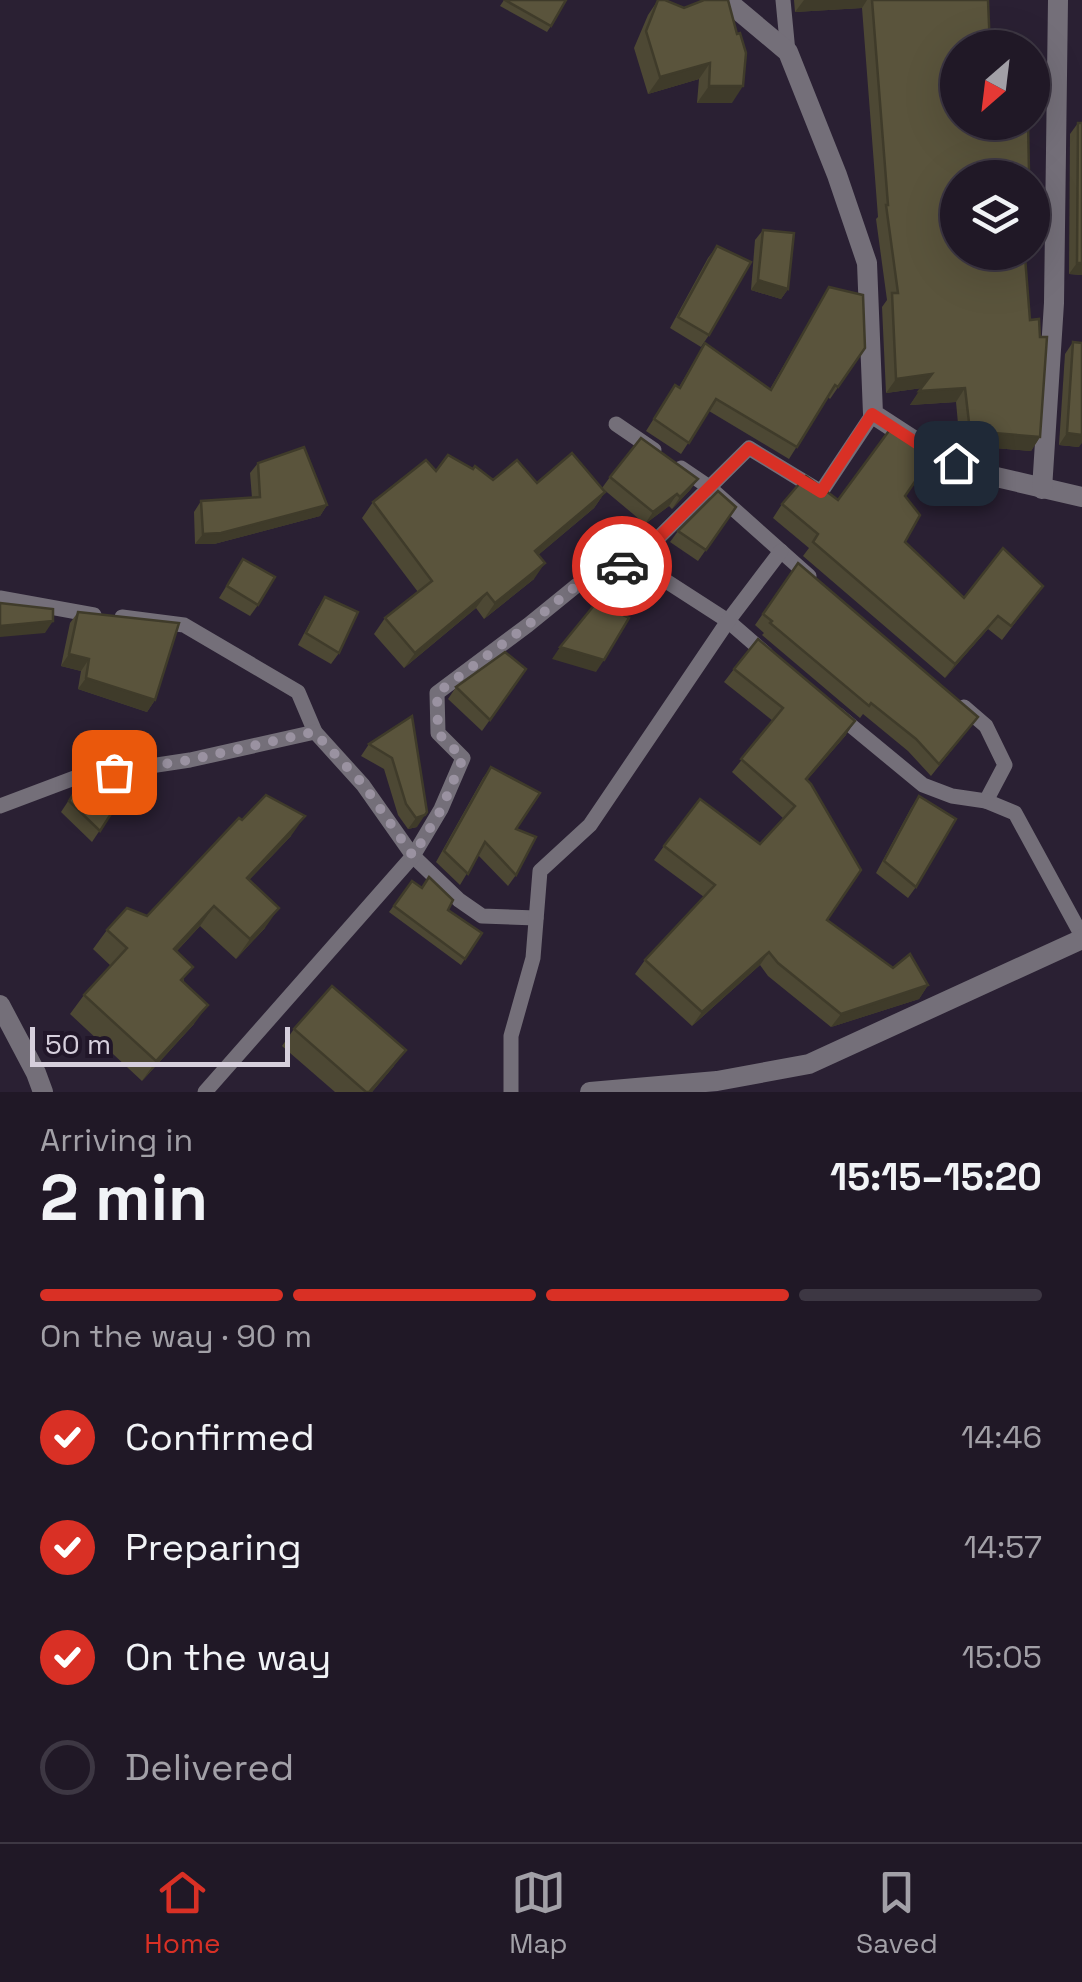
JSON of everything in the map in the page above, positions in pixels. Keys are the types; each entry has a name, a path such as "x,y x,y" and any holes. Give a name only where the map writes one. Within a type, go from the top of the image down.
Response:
{"street":[{"path":"726,0 788,52 837,174 867,263 872,414 932,453 979,473 1082,497"},
{"path":"1042,489 1054,303 1058,0"},
{"path":"590,1092 717,1081 810,1064 1082,938"},
{"path":"0,1005 43,1092"}],"lane":[{"path":"783,0 788,52"},
{"path":"204,1092 413,856 441,810 463,758 438,733 437,693 576,586 635,561 749,448 821,492 872,414"},
{"path":"616,424 709,487 822,586"},
{"path":"511,1092 511,1036 533,958 540,871 590,825 728,622 782,551"},
{"path":"635,561 728,622 773,659"},
{"path":"0,598 81,613 184,625 298,692 314,732 363,784 413,856 459,900 482,916 536,918"},
{"path":"945,691 986,726 1005,766 986,801"},
{"path":"818,697 922,785 952,796 986,801 1014,813 1082,938"},
{"path":"0,806 76,777 190,760 314,732"}],"building":[{"path":"505,0 566,0 551,26"},
{"path":"658,0 684,8 704,0 728,0 746,53 743,86 709,86 710,63 660,77 646,31"},
{"path":"872,0 988,0 989,30 940,30 940,140 1028,140 1029,160 940,160 940,270 1026,270 1030,320 1039,319 1040,337 1047,337 1040,437 970,431 965,388 919,391 932,374 896,379 892,293 898,293"},
{"path":"1078,123 1082,123 1082,263 1077,263"},
{"path":"763,230 794,233 788,289 758,280"},
{"path":"717,246 751,262 709,335 678,317"},
{"path":"829,287 863,295 865,348 838,387 835,385 797,447 716,399 689,443 654,419 675,385 680,388 705,343 771,390"},
{"path":"1073,342 1082,343 1082,435 1067,433"},
{"path":"894,424 936,451 905,496 920,515 905,542 964,598 1003,548 1043,586 1011,626 998,616 955,664 813,542 818,534 782,504 806,476 838,500"},
{"path":"641,438 698,479 680,497 677,494 653,512 610,477"},
{"path":"304,447 327,505 221,533 203,534 201,501 260,497 258,463"},
{"path":"572,453 605,492 535,551 545,563 495,603 487,593 415,653 385,618 432,581 373,502 426,460 436,471 448,455 473,469 475,466 493,480 517,460 537,483"},
{"path":"718,491 736,507 706,550 678,531"},
{"path":"243,559 275,577 258,605 227,586"},
{"path":"798,563 978,717 939,764 916,739 871,703 869,706 763,614"},
{"path":"614,581 634,597 621,614 629,618 604,660 560,647"},
{"path":"325,597 358,612 339,653 306,633"},
{"path":"0,603 53,609 53,621 0,626"},
{"path":"78,612 179,623 155,700 86,678 89,659 69,654"},
{"path":"758,639 855,721 806,779 861,870 827,920 893,968 910,954 928,985 841,1014 769,952 702,1012 645,960 715,885 664,846 700,799 760,844 795,806 741,759 783,708 734,669"},
{"path":"505,652 526,669 490,720 456,687"},
{"path":"412,716 427,812 416,818 406,804 392,758 369,744"},
{"path":"491,767 540,793 516,829 536,837 516,875 485,842 468,874 444,851"},
{"path":"82,780 118,803 100,831 69,801"},
{"path":"266,795 305,816 247,878 279,908 250,939 214,906 174,949 193,967 181,980 208,1005 156,1061 84,995 127,948 107,930 127,908 147,916 239,818 242,820"},
{"path":"919,796 956,819 916,887 884,861"},
{"path":"429,877 453,900 448,910 482,933 465,959 394,906 412,881 422,888"},
{"path":"332,986 406,1050 369,1092 294,1029"}],"way so far":[{"path":"114,772 190,760 314,732 363,784 413,856 441,810 463,758 438,733 437,693 576,586 622,566"}],"route":[{"path":"622,566 635,561 749,448 821,492 872,414 932,453 956,463"}]}
